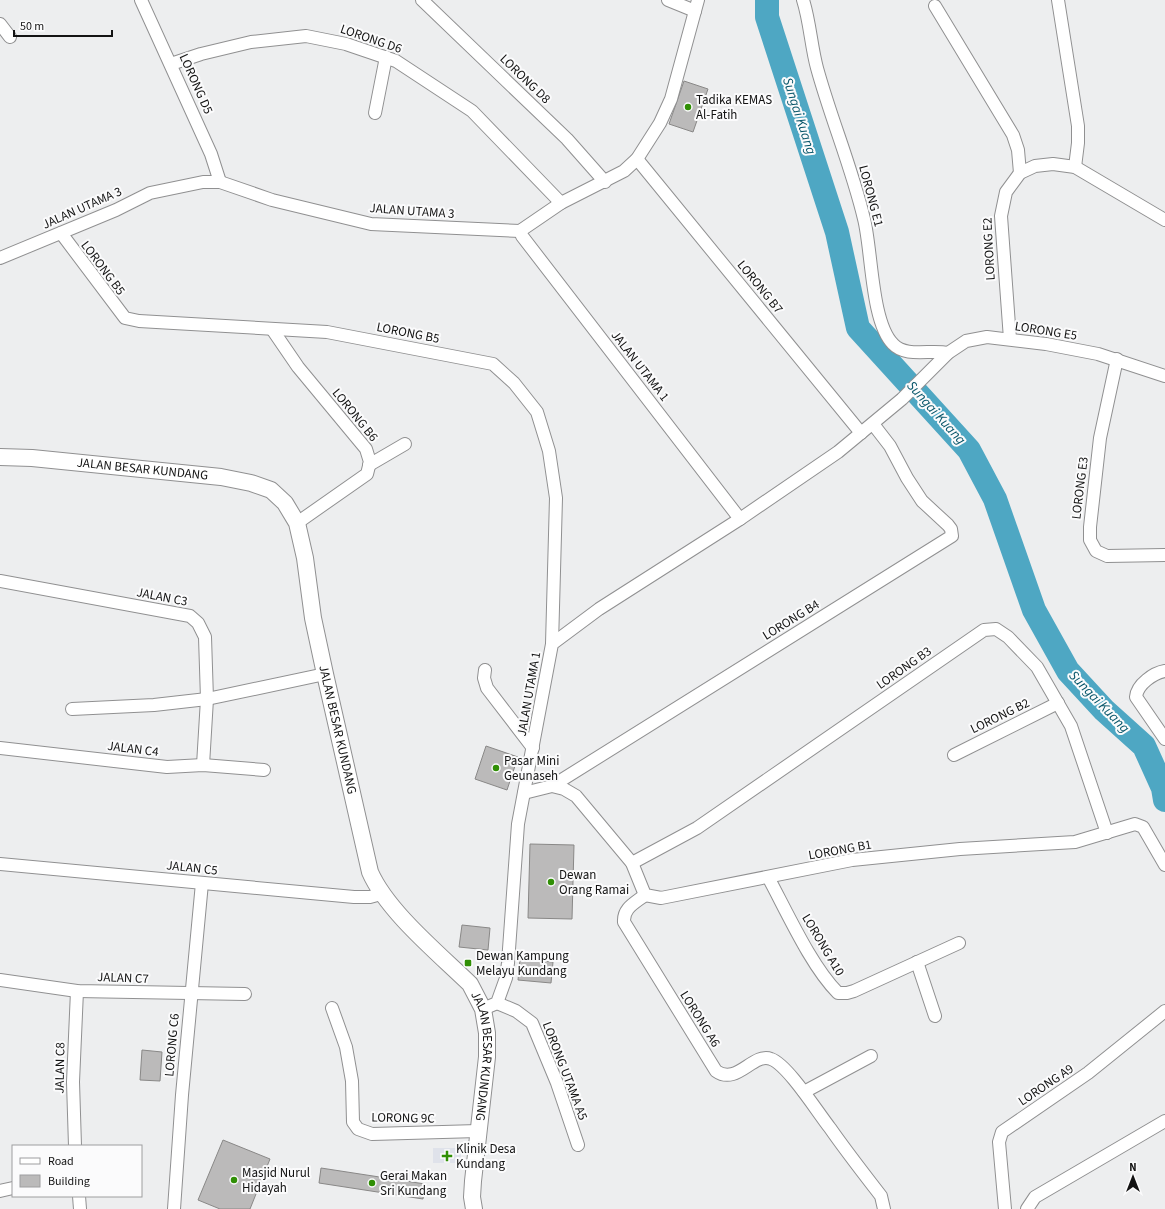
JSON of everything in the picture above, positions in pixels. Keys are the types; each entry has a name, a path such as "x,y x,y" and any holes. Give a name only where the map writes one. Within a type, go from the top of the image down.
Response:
{"main road":[{"name":"JALAN BESAR KUNDANG","path":"0,457 32,458 221,477 251,482 271,490 285,503 297,523 305,558 313,618 368,865 381,894 490,1006 486,1020 487,1057 472,1197 474,1209"}],"street":[{"name":"LORONG D5","path":"141,0 211,154 220,182"},
{"name":"LORONG D8","path":"422,0 567,139 605,182"},
{"path":"520,231 561,203 605,182 624,171 638,159 660,123 671,99 697,6 668,0"},
{"name":"LORONG E1","path":"803,0 807,12 816,67 864,219 878,308 885,333 892,344 899,350 916,352 938,350 948,353"},
{"path":"1058,0 1078,126 1075,167"},
{"path":"935,6 1012,136 1018,150 1020,173 1036,166 1053,164 1075,167 1165,220"},
{"path":"0,24 10,37"},
{"name":"LORONG D6","path":"171,64 201,54 251,42 306,36 346,44 386,57 396,61 472,111 561,203"},
{"path":"375,113 386,57"},
{"name":"LORONG B7","path":"638,159 861,434"},
{"name":"LORONG E2","path":"1010,339 1000,216 1006,192 1020,173"},
{"name":"JALAN UTAMA 3","path":"0,258 61,233 150,193 203,182 220,182 272,200 371,224 520,231"},
{"name":"JALAN UTAMA 1","path":"520,231 522,236 740,519"},
{"name":"LORONG B5","path":"61,233 125,318 327,332 493,364 514,383 537,412 549,452 556,498 552,644"},
{"name":"LORONG B6","path":"272,328 298,367 366,449 370,462 369,464"},
{"name":"LORONG E5","path":"902,399 948,353 966,341 977,338 1010,339 1069,348 1117,359 1165,376"},
{"name":"LORONG E3","path":"1117,359 1100,438 1090,527 1090,540 1096,551 1107,556 1165,555"},
{"name":"JALAN UTAMA 1","path":"490,1006 506,978 518,824 552,644 599,609 740,519 838,452 902,399"},
{"name":"LORONG B4","path":"524,793 552,786 952,536 951,529 948,525 922,501 907,478 890,446 873,424"},
{"path":"297,523 367,474 369,464 405,444"},
{"name":"JALAN C3","path":"0,581 190,616 198,623 205,636 207,699 203,765"},
{"name":"LORONG B3","path":"632,863 697,828 984,630 996,629 1008,637 1037,666 1071,726 1107,833"},
{"path":"485,670 484,678 487,688 533,748"},
{"path":"1165,671 1152,675 1136,692 1136,697 1165,739"},
{"path":"72,709 154,705 207,699 325,674"},
{"name":"LORONG B2","path":"954,755 1058,703"},
{"name":"JALAN C4","path":"0,748 167,767 203,765 264,770"},
{"path":"552,786 564,789 576,796 632,863 645,895"},
{"name":"LORONG B1","path":"645,895 661,898 872,858 960,849 1075,842 1135,824 1143,827 1165,865"},
{"name":"JALAN C5","path":"0,864 58,868 202,884 354,897 381,894"},
{"name":"LORONG A10","path":"768,877 815,962 831,986 838,993 854,991 960,943"},
{"name":"LORONG C6","path":"174,1209 190,994 202,884"},
{"name":"LORONG A6","path":"645,895 626,910 623,915 624,922 716,1071 722,1076 730,1076 762,1059 770,1058 777,1062 804,1092 881,1196 884,1209"},
{"path":"917,962 936,1016"},
{"name":"JALAN C7","path":"0,980 77,991 245,994"},
{"name":"JALAN C8","path":"75,1145 72,1082 77,991"},
{"name":"LORONG UTAMA A5","path":"490,1006 516,1011 532,1023 557,1083 578,1145"},
{"name":"LORONG 9C","path":"332,1008 346,1048 352,1081 353,1122 358,1129 372,1134 478,1131"},
{"name":"LORONG A9","path":"1005,1209 999,1142 1002,1132 1088,1073 1165,1011"},
{"path":"804,1092 871,1056"},
{"path":"1027,1209 1035,1197 1165,1121"},
{"path":"0,1191 12,1188"},
{"path":"79,1197 80,1209"}],"shaded area":[{"name":"Klinik Desa Kundang","path":"433,1148 461,1148 461,1163 433,1163"}],"building":[{"name":"Tadika KEMAS Al-Fatih","path":"684,81 708,89 693,132 669,124"},
{"name":"Pasar Mini Geunaseh","path":"486,746 518,757 507,790 475,779"},
{"name":"Dewan Orang Ramai","path":"530,844 574,845 572,919 528,918"},
{"path":"462,925 490,928 488,950 459,947"},
{"path":"520,959 553,962 551,983 518,980"},
{"path":"142,1050 162,1052 160,1081 140,1080"},
{"name":"Masjid Nurul Hidayah","path":"223,1140 270,1159 250,1209 220,1209 198,1200"},
{"name":"Gerai Makan Sri Kundang","path":"321,1168 425,1184 423,1199 319,1183"}],"waterway":[{"name":"Sungai Kuang","path":"767,0 767,17 837,232 858,328 969,450 995,499 1034,610 1068,671 1104,710 1144,746 1163,788 1165,800"}],"place":[{"name":"Tadika KEMAS Al-Fatih","path":"688,107"},
{"name":"Pasar Mini Geunaseh","path":"496,768"},
{"name":"Dewan Orang Ramai","path":"551,882"},
{"name":"Dewan Kampung Melayu Kundang","path":"468,963"},
{"name":"Klinik Desa Kundang","path":"447,1156"},
{"name":"Masjid Nurul Hidayah","path":"234,1180"},
{"name":"Gerai Makan Sri Kundang","path":"372,1183"}]}
